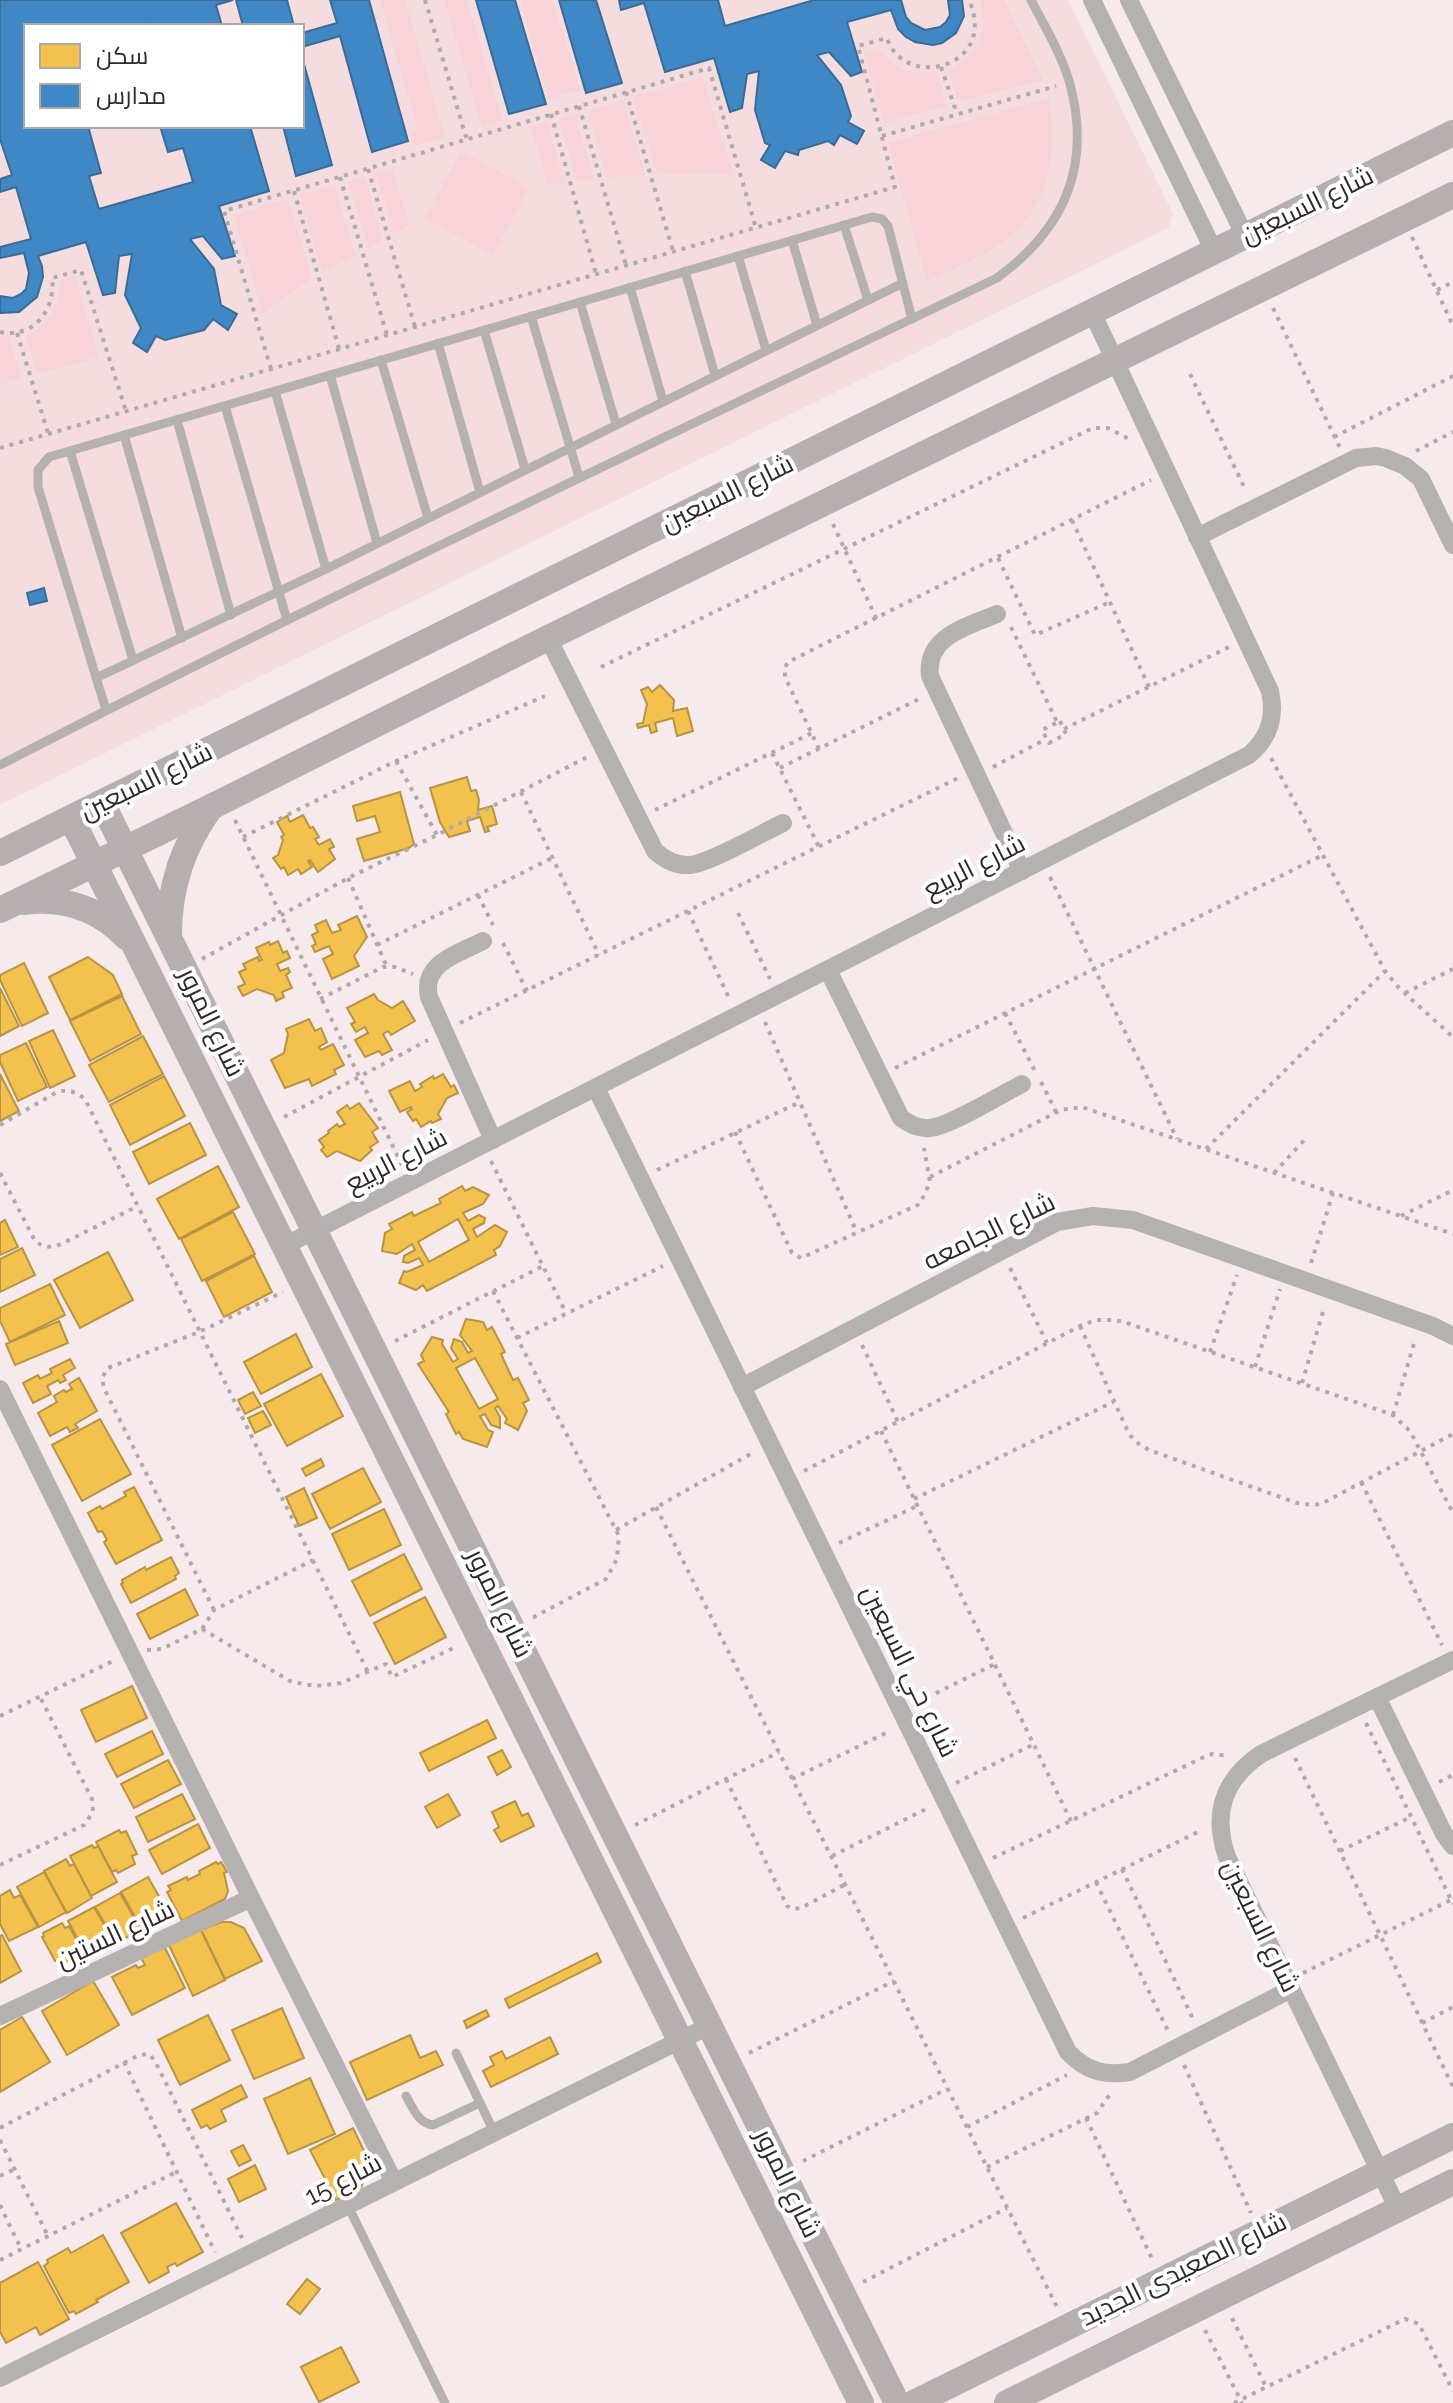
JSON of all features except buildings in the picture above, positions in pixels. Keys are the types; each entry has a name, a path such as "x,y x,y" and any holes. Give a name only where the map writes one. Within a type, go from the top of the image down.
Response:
{"street":[{"path":"1092,0 1214,251"},
{"path":"1129,0 1245,236"},
{"name":"شارع السبعين","path":"0,853 1453,133"},
{"name":"شارع السبعين","path":"4,908 1453,195"},
{"path":"1092,312 1270,691 1271,723 1262,742"},
{"path":"1197,537 1346,462 1376,456 1396,461 1414,471 1421,479 1453,545"},
{"path":"1003,619 944,638 930,658 929,667 930,676 1022,871"},
{"path":"548,638 655,851 670,862 688,865 706,860 783,823"},
{"name":"شارع الربيع","path":"284,1246 1249,755 1262,742"},
{"name":"شارع المرور","path":"102,803 897,2403"},
{"path":"169,938 170,903 178,868 192,836 218,804"},
{"name":"شارع المرور","path":"71,818 861,2403"},
{"path":"4,908 42,900 75,904 105,918 124,935 139,955"},
{"path":"483,941 441,962 427,981 429,997 488,1142"},
{"path":"828,970 901,1118 920,1128 941,1126 1022,1084"},
{"name":"شارع حي السبعين","path":"596,1088 1068,2052 1084,2066"},
{"name":"شارع الجامعه","path":"742,1387 1057,1222 1093,1216 1133,1220 1453,1336"},
{"path":"0,1389 394,2182"},
{"name":"شارع السبعين","path":"1398,2209 1227,1857 1220,1821 1224,1797 1236,1776 1261,1754 1451,1661"},
{"path":"1377,1697 1444,1834 1453,1846"},
{"name":"شارع الستين","path":"0,2016 251,1898"},
{"path":"1084,2066 1105,2074 1143,2067 1289,1985"},
{"name":"شارع 15","path":"0,2378 709,2026"},
{"name":"شارع الصعيدى الجديد","path":"914,2403 1453,2136"},
{"name":"شارع الصعيدى الجديد","path":"1007,2403 1453,2182"}],"lane":[{"path":"0,765 579,477 997,278 1022,259 1044,236 1060,210 1072,181 1078,150 1077,118 1070,82 1031,0"},
{"path":"106,710 37,478 42,462 49,457 872,217 886,221 912,319"},
{"path":"844,225 868,300"},
{"path":"792,240 817,325"},
{"path":"738,256 766,350"},
{"path":"685,271 715,375"},
{"path":"96,678 326,569 903,283"},
{"path":"630,287 663,401"},
{"path":"580,302 616,424"},
{"path":"531,316 579,477"},
{"path":"484,330 525,469"},
{"path":"438,343 480,492"},
{"path":"381,360 428,518"},
{"path":"330,375 377,543"},
{"path":"275,391 326,569"},
{"path":"225,406 287,620"},
{"path":"177,420 231,615"},
{"path":"124,435 182,638"},
{"path":"70,451 133,660"},
{"path":"456,2053 494,2132"},
{"path":"406,2096 420,2120 433,2125 480,2103"},
{"path":"348,2206 445,2403"}],"path":[{"path":"425,0 467,140"},
{"path":"0,448 895,187 858,46 887,38 889,45 904,59 922,66 941,67 961,56 973,38 975,18 969,0"},
{"path":"941,67 957,114"},
{"path":"271,369 224,211 626,92 709,68 756,228"},
{"path":"882,136 1070,82"},
{"path":"626,92 673,252"},
{"path":"579,106 626,266"},
{"path":"551,114 597,274"},
{"path":"368,169 415,327"},
{"path":"340,177 387,335"},
{"path":"294,191 339,349"},
{"path":"1403,220 1453,326"},
{"path":"0,332 17,333 36,324 53,298 52,278 81,270 126,411"},
{"path":"1436,290 1453,282"},
{"path":"1263,288 1346,462"},
{"path":"17,333 48,434"},
{"path":"1190,374 1255,508"},
{"path":"1334,437 1453,376"},
{"path":"601,667 1093,428 1115,430 1164,464 1072,520 877,620 793,659 785,667 785,677 819,749"},
{"path":"1396,461 1453,432"},
{"path":"824,503 877,620"},
{"path":"1072,520 1149,687"},
{"path":"998,558 1035,635 1110,602"},
{"path":"1003,619 1066,734 1049,743 1042,730 1057,722"},
{"path":"1064,729 1245,639"},
{"path":"780,768 937,690"},
{"path":"243,837 396,761 545,696"},
{"path":"639,818 812,733"},
{"path":"264,1128 444,1032 1046,739"},
{"path":"1262,742 1385,971 1453,1037"},
{"path":"185,968 348,878 604,749"},
{"path":"772,753 819,847"},
{"path":"396,761 437,835"},
{"path":"521,792 599,955"},
{"path":"218,804 243,837 410,1182"},
{"path":"880,1075 1323,855"},
{"path":"377,945 552,858"},
{"path":"1042,861 1177,1140"},
{"path":"348,878 387,967"},
{"path":"688,911 737,1016"},
{"path":"738,913 778,995"},
{"path":"320,999 387,967 401,968 427,981"},
{"path":"1405,993 1453,969"},
{"path":"1206,1149 1385,971"},
{"path":"757,1005 857,1233"},
{"path":"1005,1013 1056,1112"},
{"path":"0,1125 57,1092 65,1090 85,1099 368,1672"},
{"path":"640,1178 800,1102"},
{"path":"930,1177 1056,1112 1071,1107 1090,1109 1453,1234"},
{"path":"735,1132 795,1255 805,1257 920,1204 929,1188 930,1177 920,1128"},
{"path":"1274,1173 1306,1138"},
{"path":"488,1142 566,1313"},
{"path":"0,1173 35,1241 45,1247 61,1244 138,1206"},
{"path":"1401,1217 1453,1190"},
{"path":"1305,1281 1333,1193"},
{"path":"1001,1252 1047,1343"},
{"path":"517,1338 679,1258"},
{"path":"1210,1352 1242,1259"},
{"path":"375,1351 543,1266"},
{"path":"1255,1367 1285,1274"},
{"path":"214,1610 102,1384 102,1378 108,1368 199,1332 303,1283"},
{"path":"1302,1383 1329,1290"},
{"path":"493,1291 619,1536 619,1548 606,1579 513,1629"},
{"path":"787,1480 1080,1326 1096,1320 1115,1320 1393,1415 1406,1425 1453,1513"},
{"path":"1393,1415 1421,1323"},
{"path":"1080,1326 1129,1434 1142,1447 1297,1503 1323,1503 1453,1434"},
{"path":"854,1328 898,1422"},
{"path":"914,1499 1114,1402"},
{"path":"881,1431 1071,1821"},
{"path":"616,1530 770,1443"},
{"path":"1361,1482 1451,1661"},
{"path":"823,1552 917,1506"},
{"path":"656,1507 1067,2327"},
{"path":"0,1716 131,1652 162,1649 202,1629 214,1610 313,1560"},
{"path":"202,1629 290,1681 316,1686 353,1680 386,1664 392,1677 479,1636"},
{"path":"792,1779 995,1664"},
{"path":"0,1865 84,1825 93,1812 92,1799 40,1697"},
{"path":"1289,1985 1380,1935 1452,1902 1358,1706"},
{"path":"1287,1741 1453,2087"},
{"path":"831,1857 1034,1744"},
{"path":"615,1835 779,1752"},
{"path":"977,1866 1204,1757 1230,1756 1244,1767"},
{"path":"726,1779 787,1906 801,1908 845,1885"},
{"path":"1340,1851 1411,1817"},
{"path":"1006,1926 1220,1821"},
{"path":"1122,1869 1201,2036"},
{"path":"728,2063 894,1981"},
{"path":"1422,2023 1453,2007"},
{"path":"0,2128 124,2062 144,2053 153,2057 250,2254"},
{"path":"124,2062 222,2268"},
{"path":"967,2127 1084,2066"},
{"path":"987,2167 1097,2113 1107,2101 1116,2074"},
{"path":"782,2171 947,2089"},
{"path":"1086,2118 1162,2280"},
{"path":"0,2140 48,2236"},
{"path":"0,2176 15,2169"},
{"path":"0,2260 176,2172"},
{"path":"0,2205 21,2249"},
{"path":"843,2293 1007,2208"},
{"path":"1221,2296 1266,2387"},
{"path":"1195,2310 1241,2402"},
{"path":"1234,2403 1405,2319 1419,2324 1453,2391"}],"shaded area":[{"path":"0,0 1068,0 1173,214 1168,228 0,805"},
{"path":"380,0 405,0 445,137 414,146 410,133 418,130"},
{"path":"444,0 467,0 502,120 482,126"},
{"path":"520,0 553,0 580,90 549,99"},
{"path":"980,0 1004,0 1043,80 958,102 948,69 966,58 978,41 983,21"},
{"path":"879,48 890,62 904,70 919,73 937,71 947,106 884,123 864,53"},
{"path":"702,77 733,174 658,175 632,97"},
{"path":"1049,98 1052,140 1047,179 1030,214 1000,244 927,281 888,143"},
{"path":"623,100 645,175 607,177 587,111"},
{"path":"575,114 594,179 577,181 559,119"},
{"path":"548,122 564,182 548,185 531,127"},
{"path":"461,151 529,188 493,255 425,218"},
{"path":"392,168 409,224 394,234 376,173"},
{"path":"365,176 382,240 369,248 348,181"},
{"path":"334,185 356,255 322,272 300,195"},
{"path":"288,199 312,278 263,313 234,215"},
{"path":"75,276 99,357 38,374 26,336 41,326 52,313 60,280"},
{"path":"0,336 8,337 21,377 0,385"}]}
